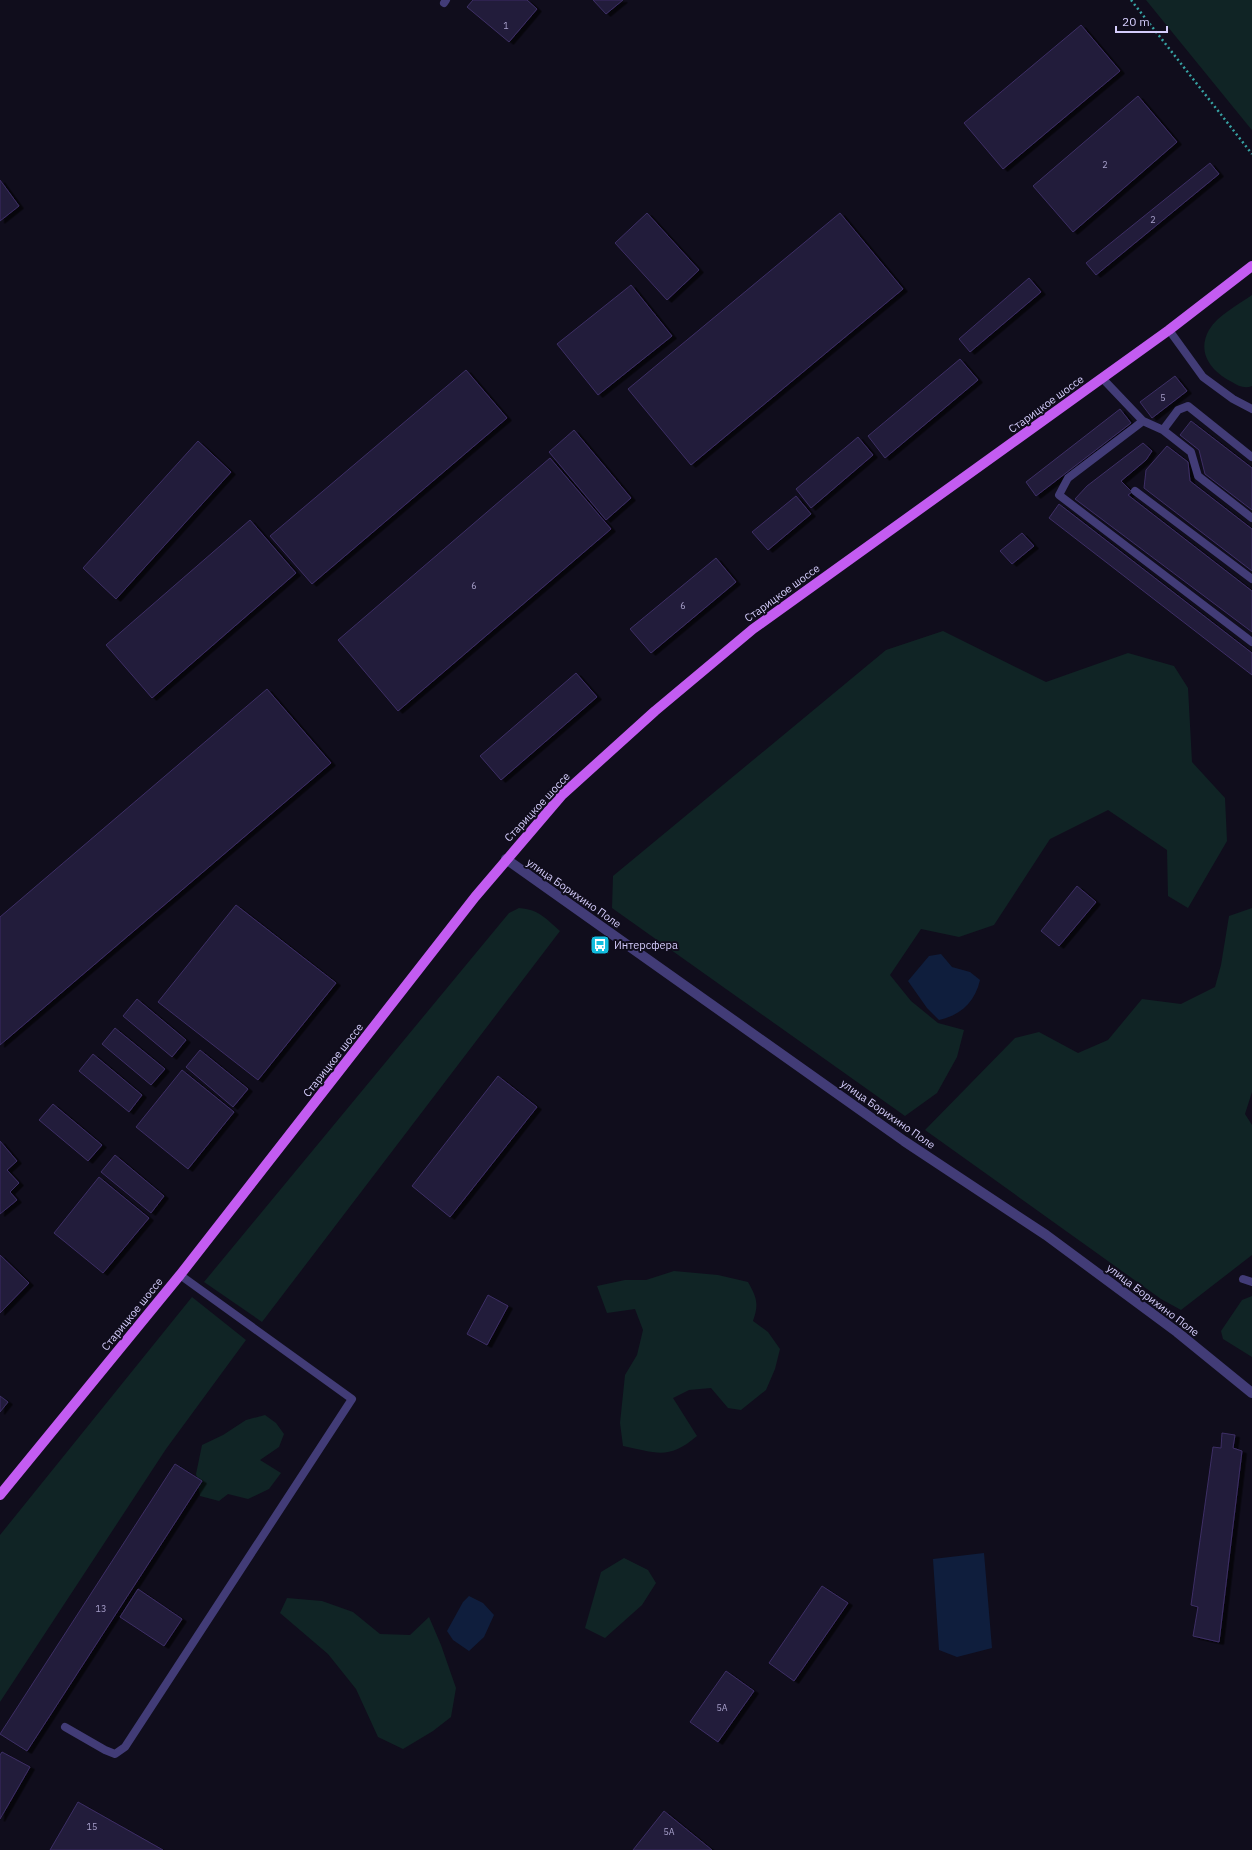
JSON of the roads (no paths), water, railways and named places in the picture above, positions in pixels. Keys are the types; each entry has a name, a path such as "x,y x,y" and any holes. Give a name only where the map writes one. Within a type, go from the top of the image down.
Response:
{"main road":[{"name":"Старицкое шоссе","path":"0,1495 180,1275 506,859 562,795 655,711 753,628 1169,330 1252,266"}],"street":[{"name":"улица Борихино Поле","path":"506,859 904,1141 1046,1235 1177,1332 1251,1391"}],"lane":[{"path":"1169,330 1203,377 1233,399 1252,409"},
{"path":"1102,378 1143,421 1163,430 1191,452 1198,476 1252,518"},
{"path":"1163,430 1178,410 1188,406 1252,457"},
{"path":"1143,421 1068,478 1059,495 1252,642"},
{"path":"1135,491 1252,579"},
{"path":"65,1726 105,1750 115,1754 125,1747 352,1398 180,1275"},
{"path":"1243,1279 1252,1282"}],"water":[{"path":"941,954 952,967 970,972 980,980 975,995 966,1006 954,1015 939,1020 927,1008 908,981 929,956"},
{"path":"984,1553 992,1648 957,1657 939,1650 933,1559"},
{"path":"469,1596 483,1603 494,1615 484,1637 469,1651 453,1640 447,1631 463,1602"}],"place":[{"name":"Интерсфера","path":"600,945"}]}
